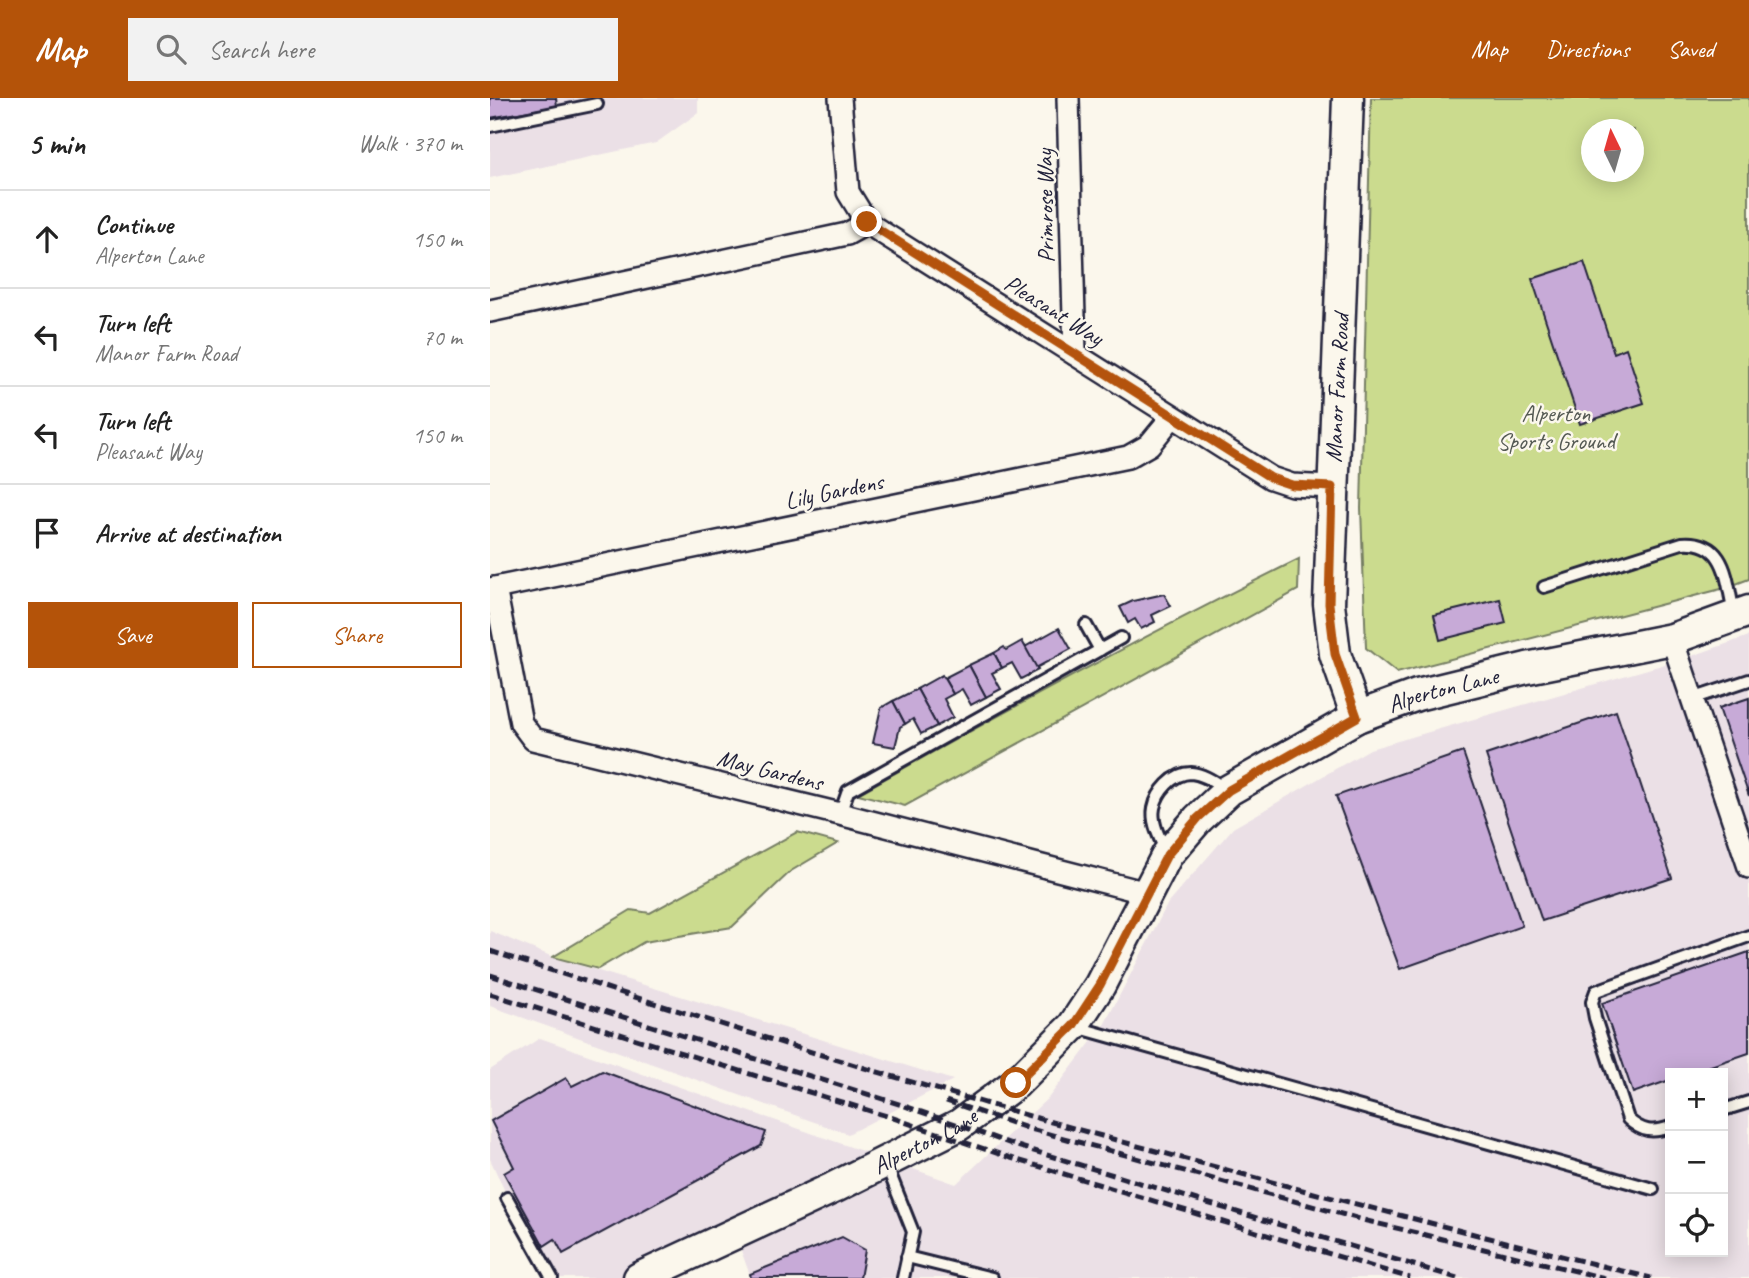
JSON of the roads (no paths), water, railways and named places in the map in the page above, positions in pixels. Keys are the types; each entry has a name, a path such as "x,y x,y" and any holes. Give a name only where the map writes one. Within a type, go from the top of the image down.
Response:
{"main road":[{"name":"Manor Farm Road","path":"1348,98 1329,604 1335,654 1357,717"},
{"name":"Alperton Lane","path":"639,1278 959,1125 1016,1083 1073,1026 1100,985 1167,855 1198,818 1229,790 1357,717 1428,692 1527,668 1672,639 1742,614"}],"street":[{"name":"Pleasant Way","path":"840,98 848,192 867,222 1271,478 1292,485 1332,487"},
{"name":"Primrose Way","path":"1069,98 1075,354"},
{"path":"490,311 846,234 867,222"},
{"name":"Lily Gardens","path":"492,588 1128,457 1149,445 1172,416"},
{"name":"May Gardens","path":"492,588 521,723 533,740 841,814 1147,893"},
{"path":"1672,639 1749,867"}],"lane":[{"path":"490,126 597,104"},
{"path":"1544,587 1682,542 1694,542 1713,550 1721,560 1742,614"},
{"path":"1086,625 1100,650"},
{"path":"841,814 848,791 1121,638"},
{"path":"1692,699 1749,680"},
{"path":"1167,855 1155,826 1153,809 1160,793 1172,779 1190,773 1207,777 1229,790"},
{"path":"1665,1129 1655,1132 1637,1128 1628,1119 1595,1018 1592,1002 1596,990 1749,936"},
{"path":"1073,1026 1653,1188"},
{"path":"1728,1108 1749,1101"},
{"path":"885,1162 913,1232 903,1278"},
{"path":"507,1198 552,1278"},
{"path":"907,1256 992,1278"}],"railway":[{"path":"490,951 811,1052 1101,1136 1651,1278"},
{"path":"490,975 902,1105 1017,1146 1457,1278"},
{"path":"490,994 890,1117 1011,1158 1410,1278"},
{"path":"946,1101 1027,1128 1367,1221 1605,1278"}],"park label":[{"name":"Alperton Sports Ground","path":"1556,427"}]}
